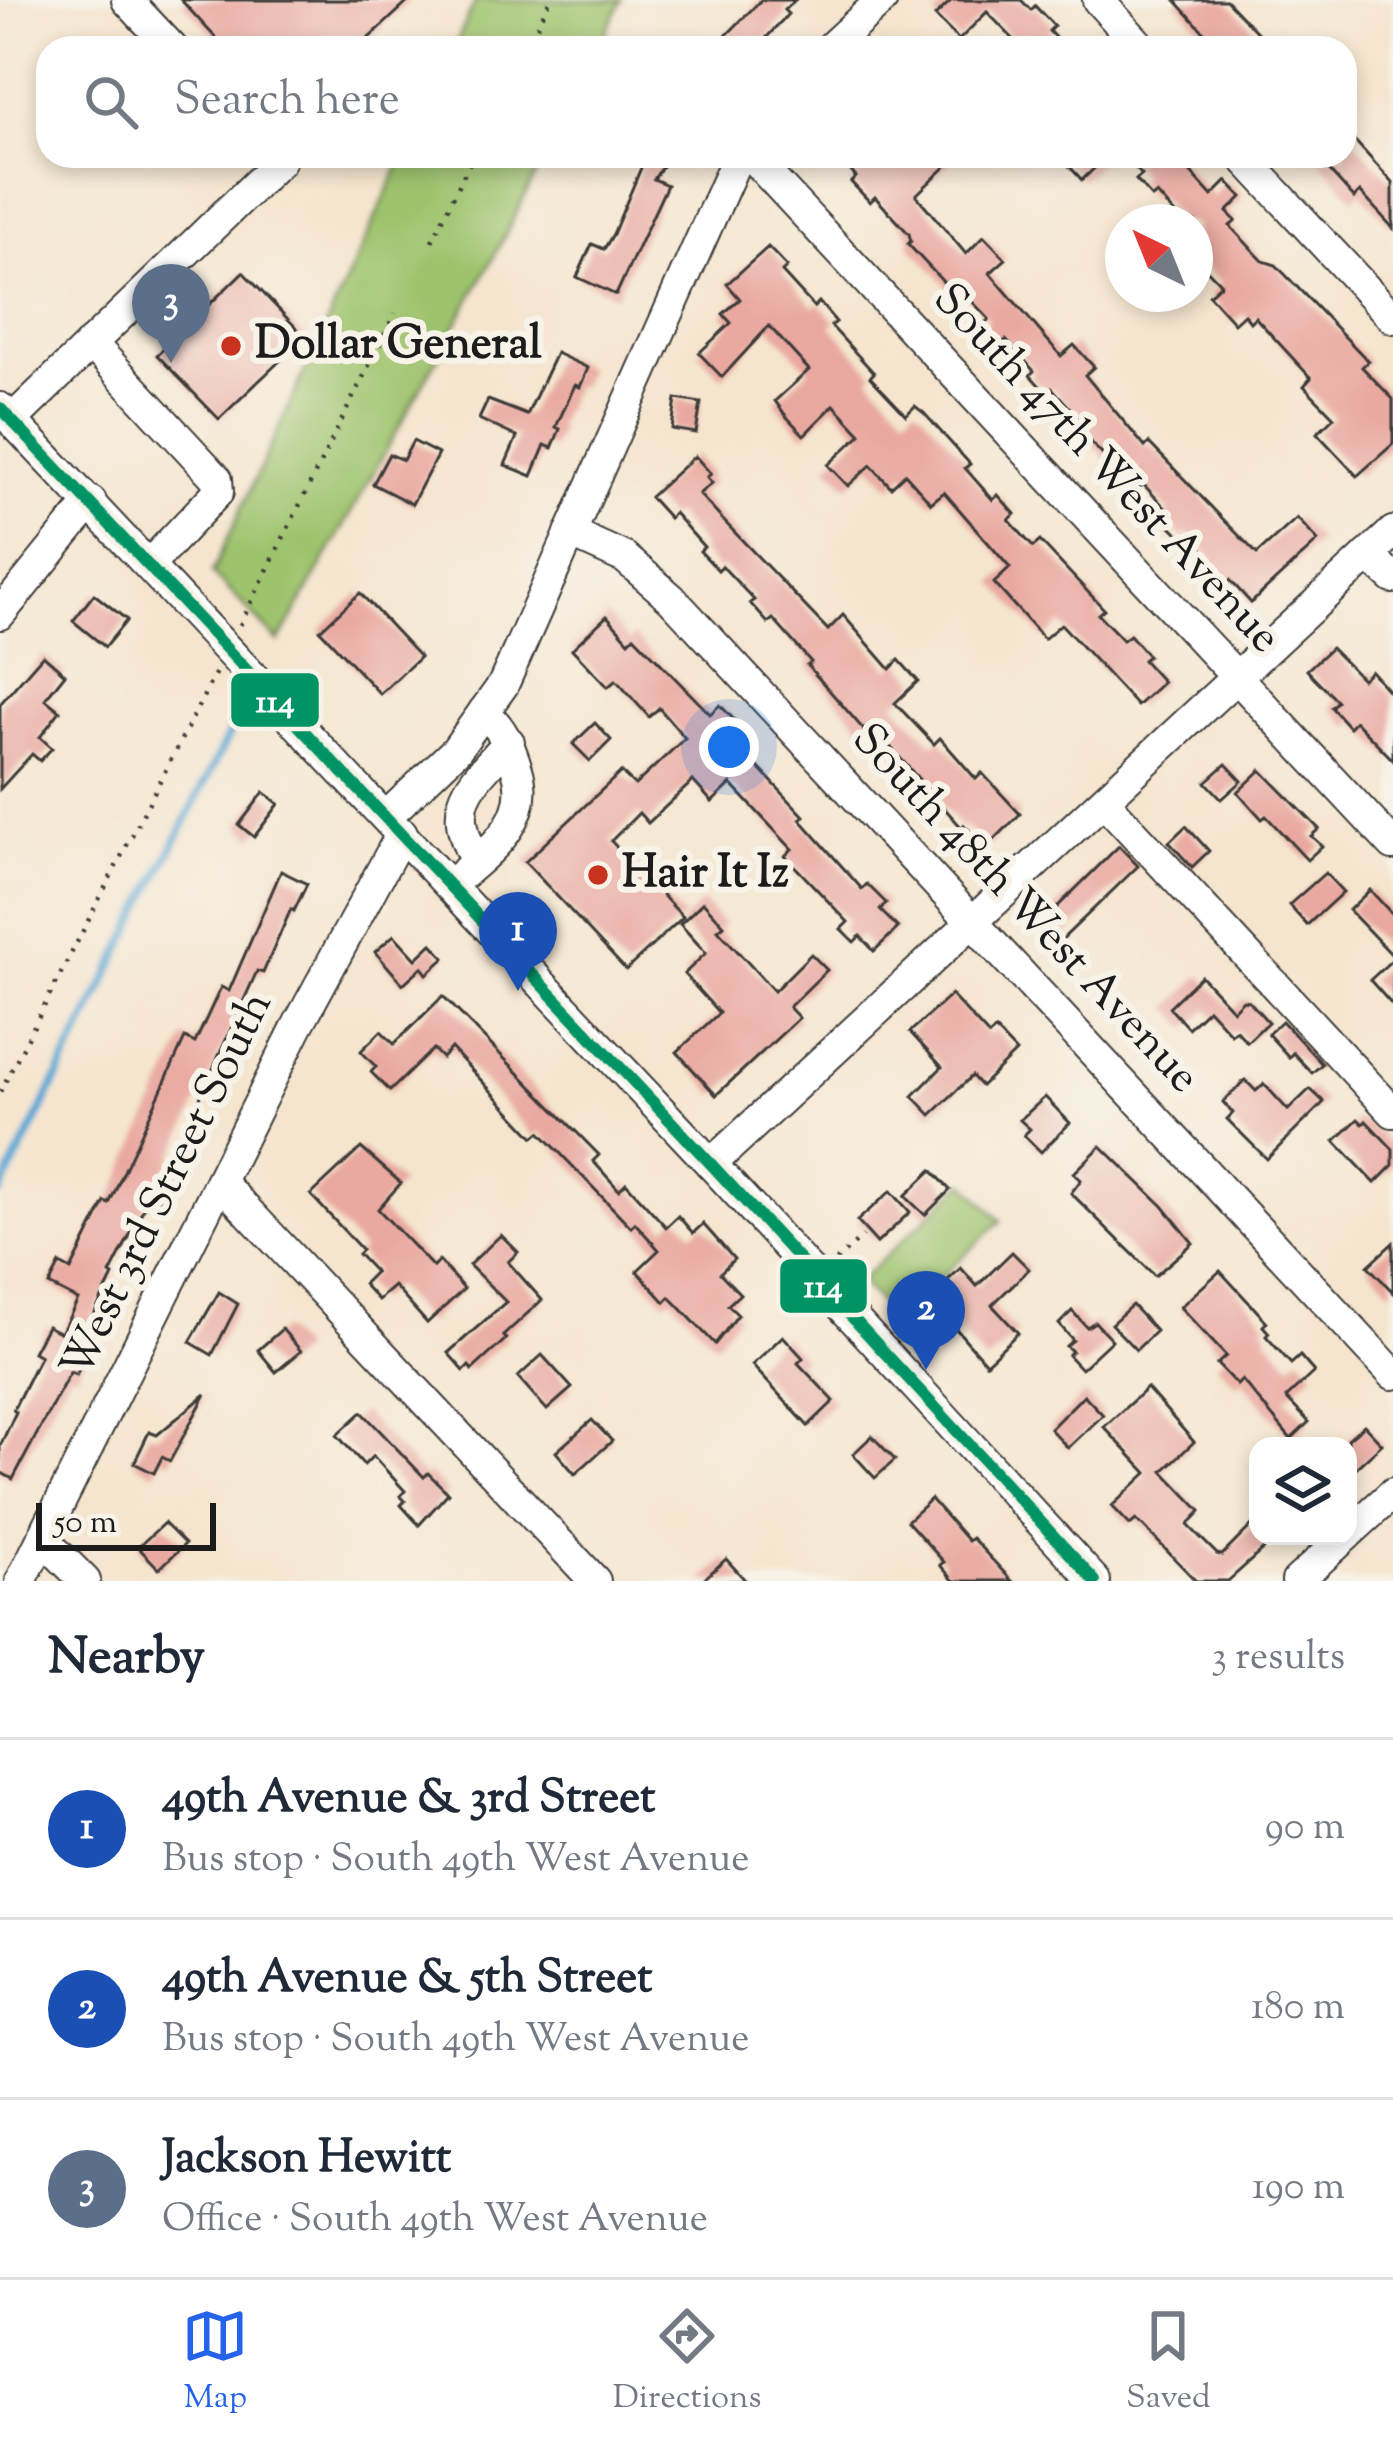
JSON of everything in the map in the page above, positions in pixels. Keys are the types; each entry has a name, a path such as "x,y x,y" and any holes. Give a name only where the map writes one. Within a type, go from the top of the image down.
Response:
{"street":[{"path":"127,0 161,36"},
{"path":"843,36 882,0"},
{"path":"1097,0 1131,36"},
{"path":"273,168 91,344 6,414 711,1164 1095,1581"},
{"name":"West 3rd Street South","path":"22,1581 222,1184 394,825 484,711 520,651 733,168"},
{"name":"South 47th West Avenue","path":"762,168 1393,845"},
{"path":"1253,168 1393,318"},
{"path":"91,344 217,479 218,492 149,565"},
{"path":"0,614 91,502"},
{"path":"711,1164 1393,532"},
{"name":"South 48th West Avenue","path":"570,533 625,558 671,598 1393,1373"},
{"path":"1368,555 1393,578"},
{"path":"450,885 516,822 524,791 506,734 484,711"},
{"path":"476,862 459,830 467,788 509,742"},
{"path":"1104,801 1393,1112"},
{"path":"222,1184 595,1581"},
{"path":"1357,1526 1393,1492"},
{"path":"44,1540 85,1581"},
{"path":"1297,1581 1336,1545"}],"path":[{"path":"532,36 550,0"},
{"path":"432,241 467,168"},
{"path":"0,1092 395,313"},
{"path":"817,1278 863,1236"},
{"path":"888,1356 935,1314"}],"green space":[{"path":"476,0 622,0 604,36 460,36"},
{"path":"398,168 539,168 279,642 212,573"},
{"path":"965,1182 1001,1221 895,1320 859,1281"}],"building":[{"path":"181,0 410,0 371,36 214,36"},
{"path":"761,0 795,0 768,36 726,36"},
{"path":"952,0 1021,0 1031,10 1035,6 1054,26 1049,31 1054,36 1010,36 987,12 963,36 955,36 935,16"},
{"path":"1175,0 1226,0 1260,36 1201,36 1204,32"},
{"path":"1357,143 1393,183 1393,228 1360,192 1354,198 1327,168 1357,168"},
{"path":"641,168 661,168 654,179 667,185 616,295 577,277 592,244 604,249"},
{"path":"848,168 944,168 916,195 966,254 984,236 1006,259 990,273 1061,356 1074,345 1094,367 1085,375 1145,447 1149,443 1257,554 1297,518 1318,541 1251,603 1230,580 1225,585 1207,565 1213,560 1187,533 1183,538 1163,518 1169,512 1143,484 1137,490 1094,446 1081,432 1086,427 1077,416 1052,388 1046,393 1030,375 1034,371 1006,340 1000,345 983,325 989,319 964,293 958,298 908,244 909,234 875,197 870,202 851,182 856,177"},
{"path":"1071,168 1094,168 1082,180"},
{"path":"1135,168 1187,168 1212,196 1227,181 1242,197 1227,212 1236,221 1230,226 1263,261 1276,265 1368,361 1362,367 1393,399 1393,444 1357,476 1317,433 1334,417 1304,386 1311,378 1255,317 1250,322 1244,314 1234,323 1213,299 1213,291 1221,284 1213,276 1213,204 1166,204 1157,194 1152,198 1136,180 1142,175"},
{"path":"768,247 787,267 782,272 814,307 819,302 836,322 831,326 874,373 870,377 906,415 915,406 924,413 970,464 965,468 993,500 998,495 1015,514 1009,520 1033,547 1040,541 1104,609 1098,614 1123,640 1130,635 1148,656 1143,660 1163,682 1137,706 1061,624 1044,639 994,583 1010,568 944,492 931,503 905,474 891,487 871,465 848,486 828,465 861,434 834,405 804,435 786,416 775,401 809,370 769,326 722,377 699,353 731,323 723,314 740,299 727,284"},
{"name":"Dollar General","path":"243,272 305,337 219,419 157,355"},
{"path":"556,353 588,368 556,427 560,429 552,448 545,445 532,476 505,465 517,437 479,419 488,400 527,415"},
{"path":"676,399 701,403 696,433 672,429"},
{"path":"413,441 438,454 412,504 373,484 389,454 403,460"},
{"path":"695,456 711,474 707,477 712,483 699,494 828,630 843,615 890,669 899,660 918,681 895,703 934,744 940,738 976,779 982,773 1020,814 986,848 964,825 962,828 870,724 864,730 773,619 768,623 722,566 718,570 700,551 704,547 674,513 669,518 650,497"},
{"path":"360,593 420,657 380,694 320,630"},
{"path":"94,594 127,620 105,647 73,621"},
{"path":"607,616 629,641 634,636 710,714 720,705 740,726 729,736 804,816 800,819 862,889 867,884 886,903 880,910 898,928 874,951 860,936 854,942 841,929 848,922 785,856 792,849 731,784 712,802 693,781 648,823 639,813 611,841 683,917 626,970 525,862 621,772 635,785 685,738 659,708 649,717 616,680 608,687 572,649"},
{"path":"1331,648 1362,679 1371,671 1393,696 1393,760 1355,721 1349,727 1331,707 1337,701 1307,670"},
{"path":"43,655 65,674 45,699 60,711 40,737 52,748 40,761 32,754 0,789 0,704"},
{"path":"595,723 611,740 590,761 573,744"},
{"path":"1226,764 1242,781 1222,799 1206,782"},
{"path":"1261,770 1319,829 1311,836 1322,846 1307,860 1238,792"},
{"path":"264,792 279,804 254,837 239,825"},
{"path":"1186,826 1209,851 1192,867 1169,842"},
{"path":"1119,846 1138,866 1052,949 1034,930"},
{"path":"281,871 307,884 263,973 257,971 167,1171 172,1173 159,1199 151,1194 110,1274 79,1345 89,1350 76,1375 70,1372 13,1479 0,1472 0,1446 40,1356 33,1352 47,1326 61,1333 78,1300 49,1285 60,1264 71,1270 105,1202 109,1204 185,1038 195,1043 221,987 229,991"},
{"path":"1325,873 1343,892 1307,925 1289,905"},
{"path":"1370,890 1393,915 1393,956 1349,910"},
{"path":"703,902 724,925 718,930 774,991 811,954 827,970 789,1007 799,1018 716,1095 677,1052 719,1013 684,974 706,953 680,924"},
{"path":"394,935 416,959 432,944 445,958 427,974 422,967 403,984 375,952"},
{"path":"1393,959 1393,1006 1370,980"},
{"path":"1201,976 1233,1010 1243,1000 1249,1001 1268,1022 1247,1042 1236,1030 1231,1034 1208,1009 1188,1028 1169,1007"},
{"path":"951,995 989,1036 995,1030 1016,1052 981,1086 972,1076 931,1115 913,1096 942,1067 910,1032"},
{"path":"443,996 599,1155 593,1161 619,1190 626,1183 666,1227 678,1216 693,1233 703,1224 734,1259 720,1273 740,1294 728,1305 738,1315 715,1344 637,1271 659,1250 635,1223 631,1227 540,1132 534,1137 451,1048 442,1058 433,1049 390,1091 371,1072 376,1067 361,1051 381,1031 394,1044"},
{"path":"1282,1021 1322,1064 1312,1073 1268,1034"},
{"path":"1245,1080 1256,1091 1264,1084 1288,1110 1310,1089 1324,1102 1267,1159 1227,1119 1233,1113 1223,1102"},
{"path":"1045,1097 1070,1123 1041,1152 1024,1135 1030,1129 1020,1120"},
{"path":"1358,1119 1363,1124 1366,1121 1393,1149 1393,1165 1375,1183 1335,1141"},
{"path":"1101,1146 1163,1206 1193,1243 1155,1276 1071,1193 1081,1180 1074,1173"},
{"path":"361,1148 401,1183 378,1209 433,1267 439,1261 464,1289 427,1323 394,1286 378,1300 363,1284 375,1272 358,1254 362,1250 311,1195"},
{"path":"932,1170 950,1190 925,1215 905,1196"},
{"path":"891,1191 910,1212 877,1243 857,1221"},
{"path":"501,1235 518,1252 508,1262 542,1300 472,1370 469,1366 464,1371 448,1353 506,1302 469,1265"},
{"path":"1393,1243 1393,1292 1368,1266"},
{"path":"1012,1252 1029,1269 992,1305 1018,1333 986,1363 929,1298 961,1268 977,1286"},
{"path":"1220,1271 1267,1322 1263,1326 1269,1333 1266,1336 1291,1364 1300,1356 1314,1372 1286,1398 1309,1422 1289,1437 1242,1380 1237,1385 1217,1364 1226,1356 1180,1307"},
{"path":"219,1292 238,1304 212,1355 190,1342"},
{"path":"1132,1305 1156,1331 1136,1350 1111,1324"},
{"path":"1072,1311 1087,1327 1095,1322 1112,1340 1081,1369 1068,1355 1072,1351 1066,1346 1073,1340 1059,1324"},
{"path":"282,1329 301,1351 276,1372 258,1350"},
{"path":"783,1336 803,1358 798,1363 834,1401 808,1426 752,1365"},
{"path":"542,1355 572,1388 547,1410 518,1377"},
{"path":"1147,1388 1194,1442 1163,1471 1201,1511 1188,1525 1217,1554 1222,1555 1249,1528 1249,1545 1268,1545 1228,1581 1196,1581 1143,1526 1136,1520 1130,1525 1112,1506 1147,1473 1104,1427"},
{"path":"206,1394 170,1461 162,1457 154,1473 134,1463 149,1432 157,1435"},
{"path":"1084,1395 1103,1415 1068,1448 1050,1429"},
{"path":"362,1412 424,1477 428,1473 448,1493 419,1525 401,1505 405,1491 373,1456 364,1465 337,1435"},
{"path":"592,1420 612,1441 575,1474 556,1452"},
{"path":"1364,1425 1382,1444 1357,1467 1357,1437 1350,1437"},
{"path":"872,1436 895,1460 875,1478 853,1454"},
{"path":"931,1499 1012,1581 954,1581 940,1565 944,1562 907,1521"},
{"path":"164,1523 185,1544 159,1569 138,1547"},
{"path":"726,1559 746,1581 702,1581"}],"waterway":[{"path":"0,1193 232,728"}],"transit line":[{"name":"114","path":"0,408 711,1164 1095,1581"}],"place":[{"name":"Dollar General","path":"231,346"},
{"name":"Jackson Hewitt","path":"171,363"},
{"name":"Hair It Iz","path":"598,875"},
{"name":"49th Avenue & 3rd Street","path":"518,991"},
{"name":"49th Avenue & 5th Street","path":"926,1370"}]}
